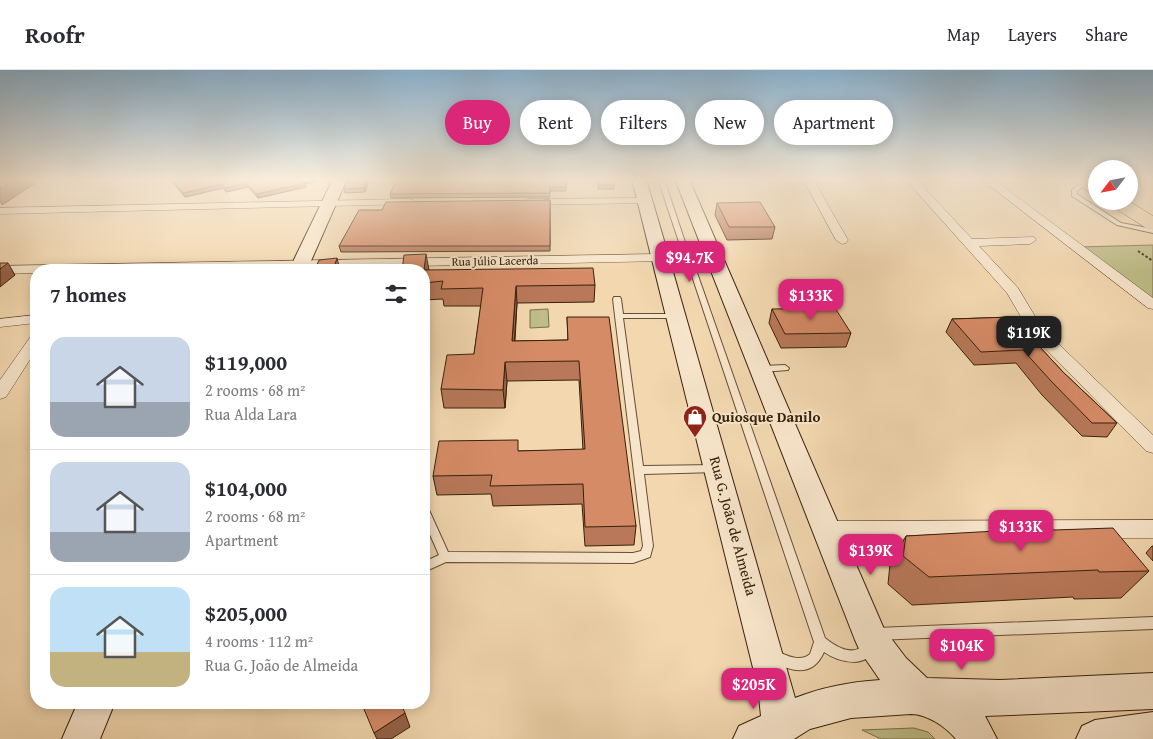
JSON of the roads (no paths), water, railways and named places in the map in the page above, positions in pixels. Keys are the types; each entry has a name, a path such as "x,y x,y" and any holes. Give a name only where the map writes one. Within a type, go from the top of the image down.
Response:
{"highway":[{"path":"1131,210 1153,224"}],"street":[{"path":"0,211 32,210"},
{"path":"300,264 325,210"},
{"name":"Rua G. João de Almeida","path":"647,210 766,649 779,707 780,720 768,736"},
{"path":"695,210 871,637 902,681 922,696 950,709 964,720 978,739"},
{"path":"825,210 842,240"},
{"path":"938,210 1013,291 1036,331 1153,446"},
{"path":"1028,210 1153,304"},
{"path":"968,243 1030,240"},
{"path":"660,259 715,258"},
{"name":"Rua Júlio Lacerda","path":"430,264 660,259"},
{"name":"Rua Júlio Lacerda","path":"0,270 30,270"},
{"path":"0,323 30,320"},
{"path":"0,393 30,348"},
{"path":"827,530 1153,529"},
{"path":"768,736 790,719 809,711 851,700 922,696 1000,698 1153,691"},
{"path":"81,739 94,709"},
{"path":"1095,739 1153,731"}],"lane":[{"path":"672,210 820,642 816,657 810,662 803,664 784,661 766,649"},
{"path":"1098,210 1119,224 1153,231"},
{"path":"430,564 445,557 634,558 646,554 648,546 617,299"},
{"path":"619,316 676,316"},
{"path":"761,369 785,368"},
{"path":"638,470 718,469"},
{"path":"430,523 445,557"},
{"path":"820,642 837,654 855,657 863,654 869,648 871,637 1153,623"}],"place":[{"name":"Quiosque Danilo","path":"695,438"}]}
